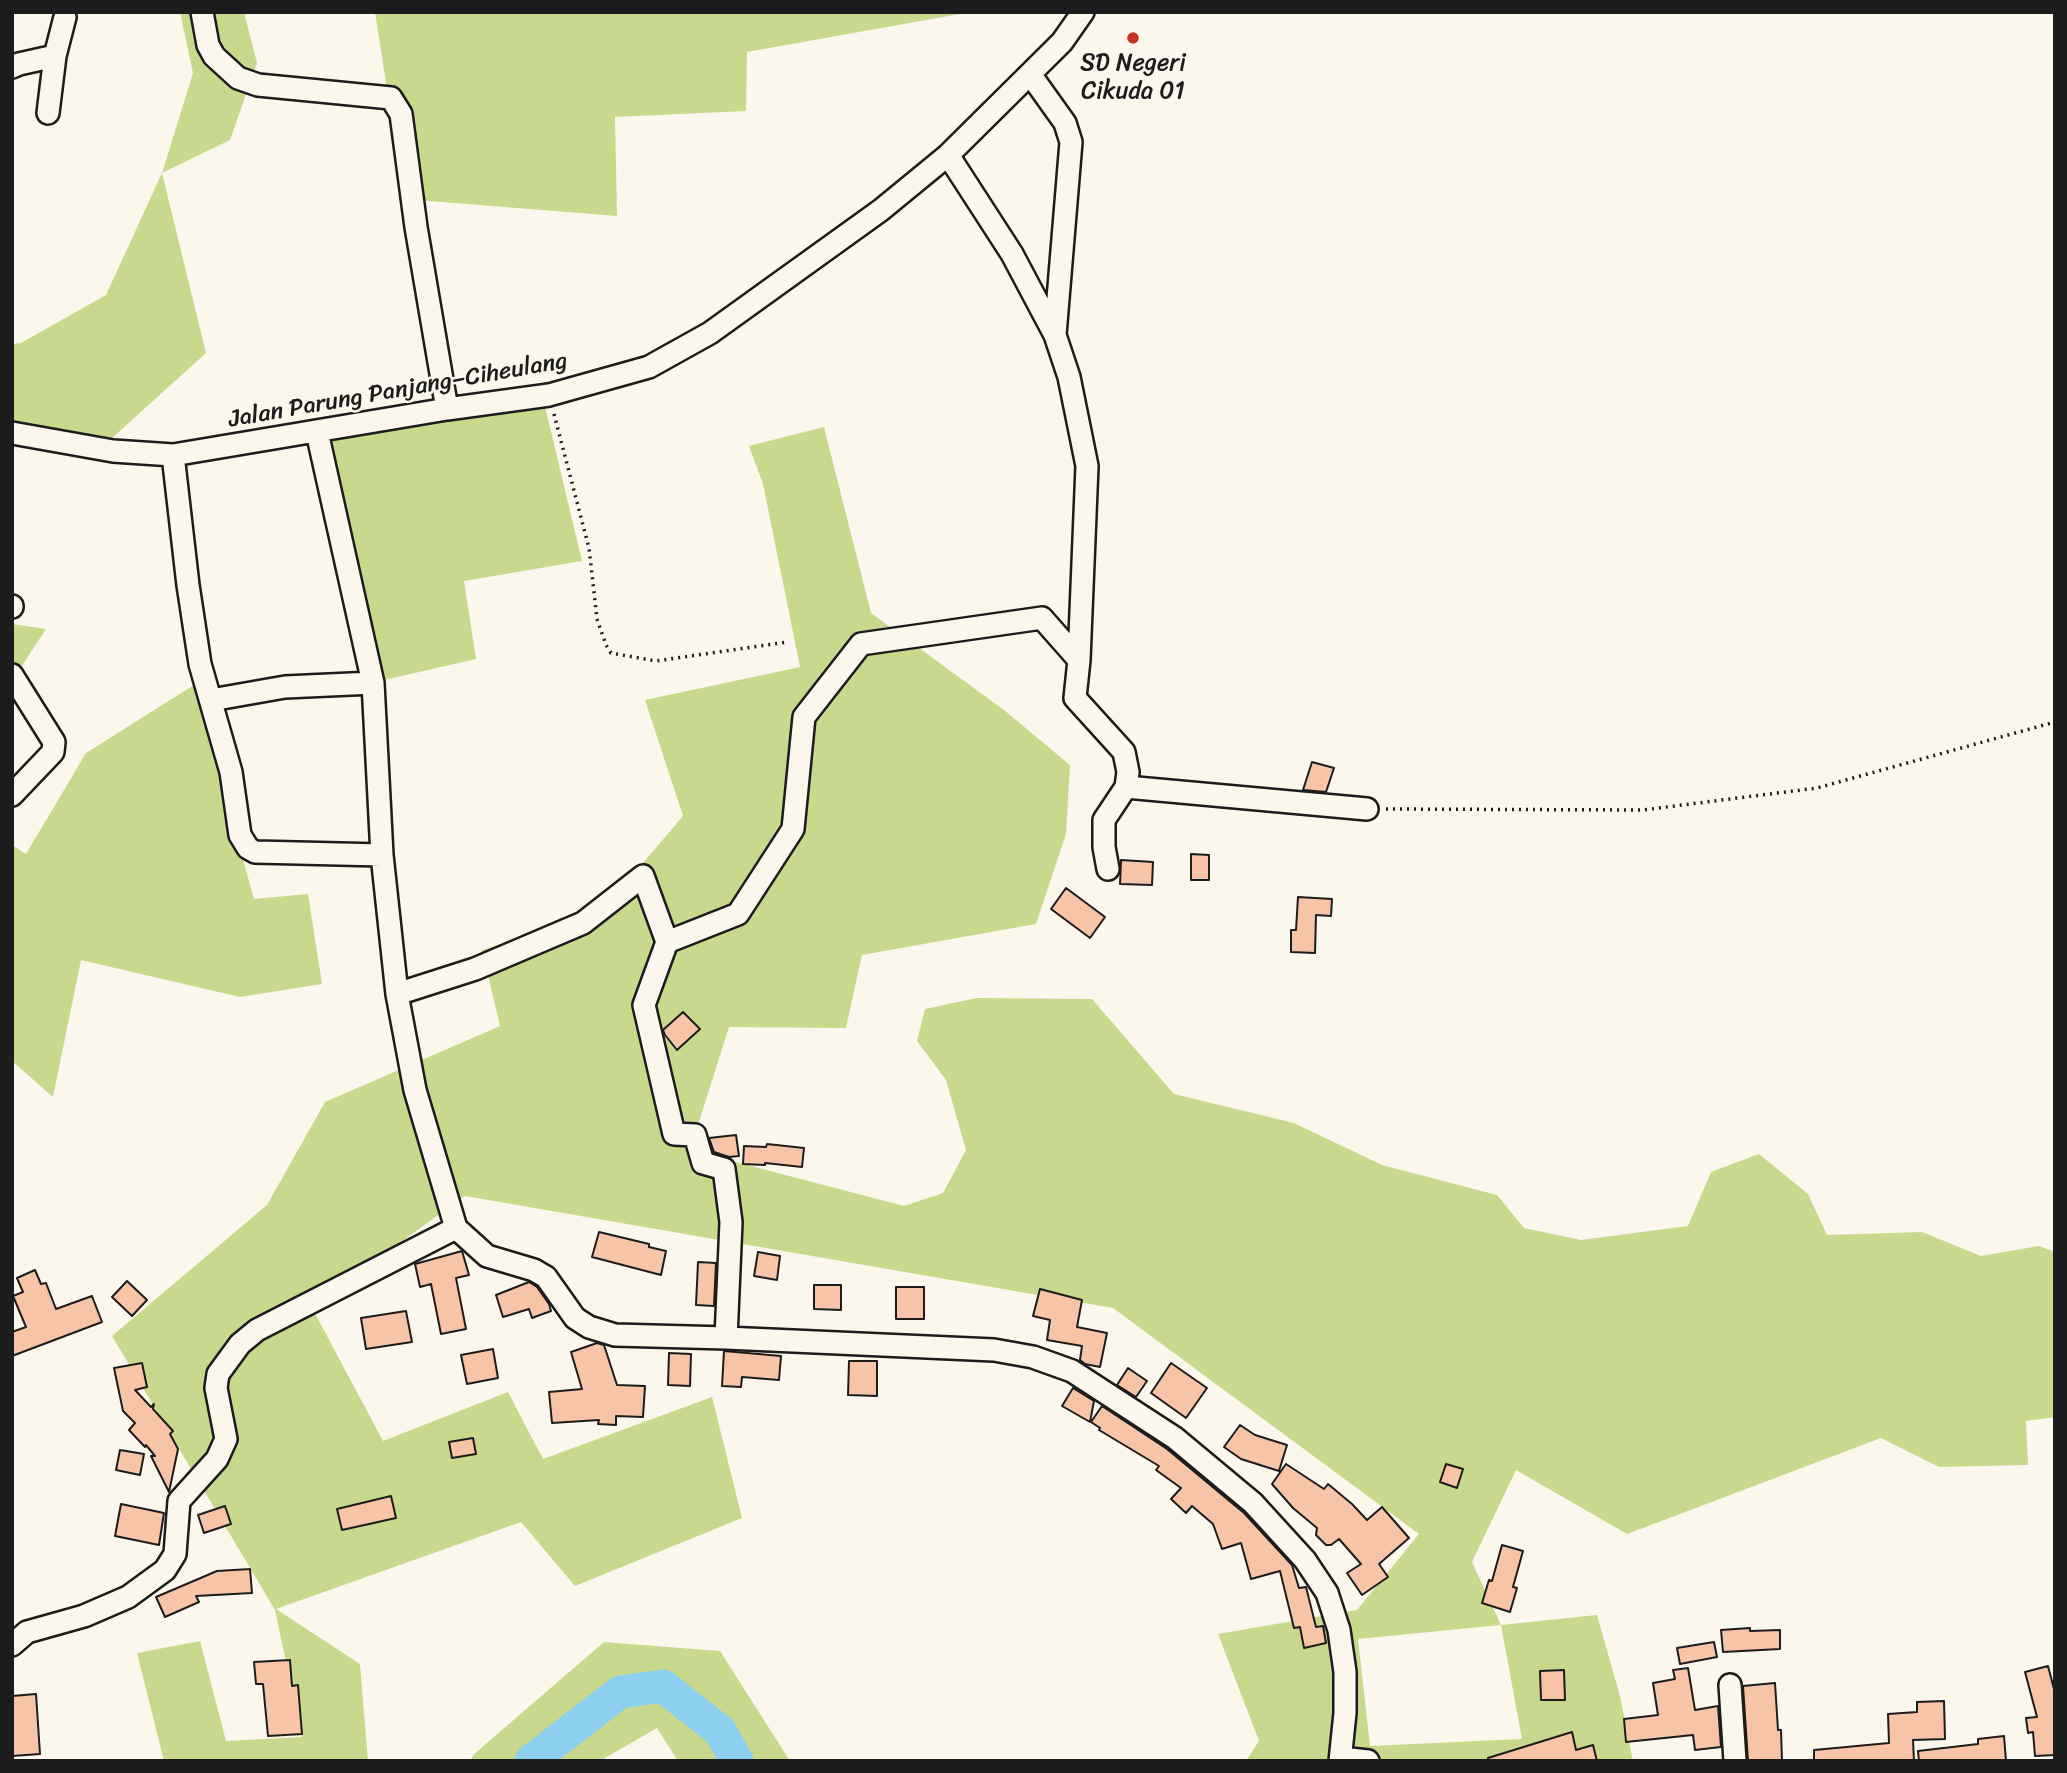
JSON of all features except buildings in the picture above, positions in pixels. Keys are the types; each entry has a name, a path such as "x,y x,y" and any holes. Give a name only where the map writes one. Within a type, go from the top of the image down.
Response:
{"street":[{"path":"202,12 208,45 214,56 238,78 258,85 391,98 401,114 416,227 447,409"},
{"name":"Jalan Parung Panjang–Ciheulang","path":"12,433 113,451 173,455 447,409 549,395 649,367 710,333 881,210 948,155 1062,42 1083,12"},
{"path":"48,113 55,56 65,18"},
{"path":"12,67 55,56"},
{"path":"1030,74 1065,123 1071,142 1055,335"},
{"path":"948,155 1012,254 1055,335 1069,377 1087,466 1075,698 1124,752 1128,772 1126,787 1104,820 1104,848 1108,869"},
{"path":"317,432 373,683 382,855 397,994 415,1090 456,1228 486,1256 534,1270 546,1277 575,1318 589,1327 615,1335 994,1350 1033,1357 1072,1371 1175,1438 1253,1503 1305,1560 1327,1593 1339,1629 1345,1672 1341,1759 1368,1761"},
{"path":"173,455 200,664 230,772 240,835 248,848 255,852 382,855"},
{"path":"667,942 738,914 793,829 804,717 861,645 1042,618 1079,660"},
{"path":"12,675 54,741 53,752 12,795"},
{"path":"211,700 285,687 373,683"},
{"path":"1126,787 1367,809"},
{"path":"397,994 475,969 583,923 643,876 667,942 644,1005 674,1134 695,1135 703,1163 724,1169 731,1222 726,1338"},
{"path":"12,1645 27,1632 84,1616 128,1597 165,1570 175,1555 179,1501 217,1459 226,1439 215,1388 218,1374 240,1344 257,1330 456,1228"},
{"path":"1730,1685 1735,1761"}],"path":[{"path":"549,395 589,548 597,619 611,653 656,661 787,642"},
{"path":"1367,809 1643,810 1817,788 2055,722"}],"green space":[{"path":"180,12 244,12 257,63 230,140 162,173 193,73"},
{"path":"375,12 971,12 747,52 746,111 615,117 617,216 404,199"},
{"path":"162,173 206,353 101,448 12,432 12,344 21,343 106,295"},
{"path":"440,398 544,402 582,561 464,581 476,659 371,683 315,428"},
{"path":"824,427 871,613 1004,710 1070,765 1066,834 1036,924 862,955 846,1028 729,1027 690,1150 904,1206 943,1193 966,1150 946,1080 917,1041 925,1009 977,998 1092,999 1174,1094 1294,1123 1382,1165 1497,1195 1524,1228 1581,1240 1688,1226 1711,1172 1759,1154 1808,1194 1827,1235 1922,1232 1981,1256 2039,1246 2055,1252 2055,1417 2026,1421 2028,1465 1939,1467 1881,1438 1627,1534 1516,1470 1472,1562 1501,1625 1597,1615 1620,1696 1633,1761 1246,1761 1259,1741 1218,1634 1357,1610 1419,1534 1113,1308 465,1196 311,1306 383,1441 508,1392 543,1459 712,1397 742,1518 575,1586 521,1522 276,1609 360,1664 368,1761 164,1761 137,1653 200,1641 226,1741 302,1737 275,1610 112,1336 267,1205 325,1102 500,1026 482,950 602,911 683,816 645,700 800,667 763,484 749,446","holes":["1501,1625 1522,1739 1370,1746 1358,1639"]},
{"path":"12,624 46,629 12,681"},
{"path":"194,685 254,899 308,894 322,984 240,997 81,960 53,1097 12,1061 12,845 26,854 86,753"},
{"path":"604,1642 720,1651 790,1761 678,1761 657,1728 600,1761 471,1761 473,1755"}],"waterway":[{"path":"531,1761 620,1692 663,1686 720,1731 737,1761"}],"place":[{"name":"SD Negeri Cikuda 01","path":"1133,38"}]}
